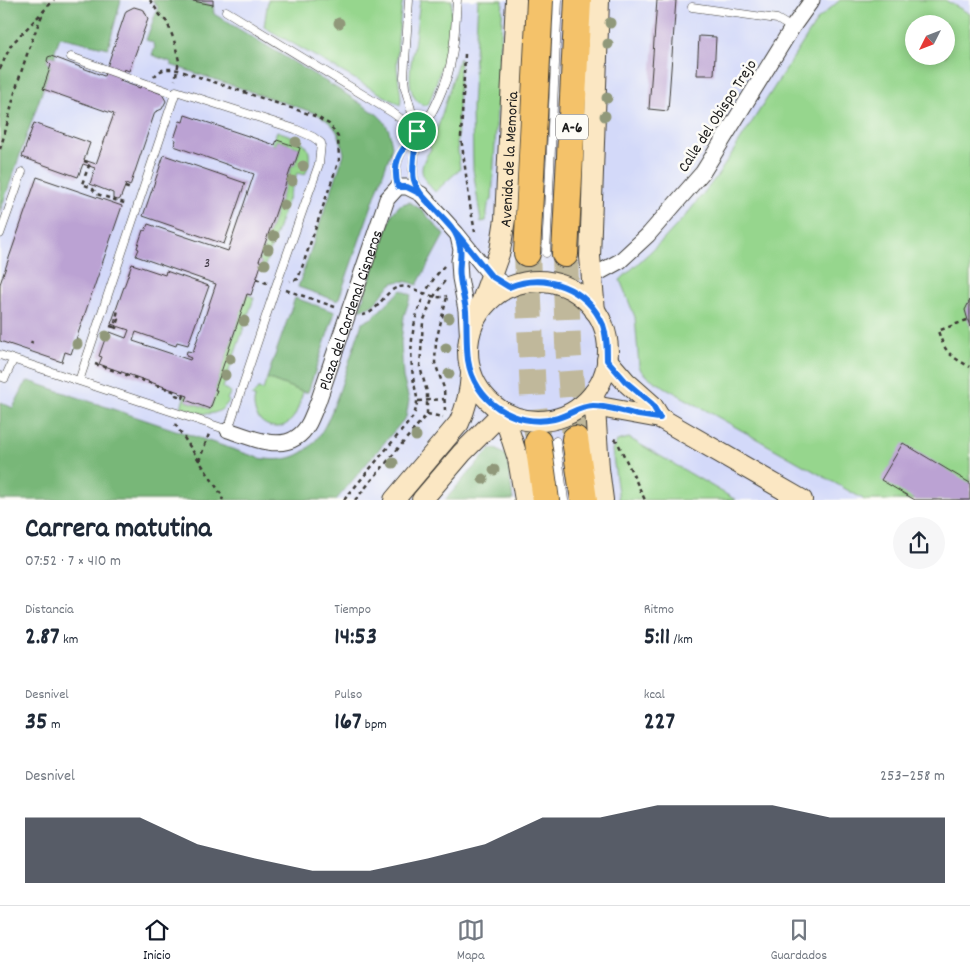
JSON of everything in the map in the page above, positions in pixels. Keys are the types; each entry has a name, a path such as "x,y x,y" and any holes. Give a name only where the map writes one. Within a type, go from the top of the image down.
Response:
{"highway":[{"name":"Avenida de la Memoria","path":"540,0 546,253"},
{"name":"A-6","path":"546,253 578,0"},
{"path":"546,500 556,441"},
{"path":"556,441 584,500"}],"main road":[{"name":"Avenida de la Memoria","path":"477,316 500,251 505,219 516,0"},
{"path":"595,311 591,277 600,0"},
{"path":"533,281 551,282 568,288 583,297 595,311 603,326 607,343 607,360 604,373 589,402 562,416 542,421 522,419 503,412 494,406 481,391 472,374 468,359 471,329 477,316 491,299 509,287 533,281"},
{"path":"607,360 626,382 652,404 660,418"},
{"path":"394,500 459,423 470,396 472,374"},
{"path":"589,402 660,418 802,500"},
{"path":"589,402 603,500"},
{"path":"422,500 468,447 503,412"},
{"path":"503,412 518,459 525,500"}],"street":[{"name":"Calle del Obispo Trejo","path":"591,277 620,261 648,235 703,172 792,28 812,0"},
{"path":"398,187 407,187 421,194 491,276 509,287"},
{"name":"Plaza del Cardenal Cisneros","path":"228,430 272,444 291,440 301,434 308,425 318,402 387,199 398,187"},
{"path":"457,234 461,250 459,261 460,278 466,310 468,344"}],"lane":[{"path":"409,0 404,77 405,88 417,131 413,171 414,180 421,194"},
{"path":"398,187 395,172 400,153 434,109 446,79 453,54 457,0"},
{"path":"546,253 558,0"},
{"path":"692,7 777,19 792,28"},
{"path":"226,11 393,113 417,131"},
{"path":"71,57 175,94"},
{"path":"0,355 13,360 177,414 228,430 319,164 320,143 313,137 295,129 176,91 78,381"},
{"path":"0,234 22,172"},
{"path":"0,376 5,378 13,360"},
{"path":"556,441 564,500"}],"path":[{"path":"0,69 11,45 54,0"},
{"path":"150,0 167,22 179,62 174,82"},
{"path":"0,148 7,130 17,86 33,35 44,11"},
{"path":"465,49 461,137 475,232 473,240"},
{"path":"152,80 158,71 167,68 178,70 316,116 330,124 338,137 339,160 302,270 298,279 292,279 284,289"},
{"path":"84,161 90,163 82,184 92,188 97,194 127,204"},
{"path":"344,500 413,417 418,407 411,352 415,324 424,294 433,277 445,264"},
{"path":"355,500 427,414 427,400 420,367 423,322 432,298 450,273 449,281"},
{"path":"256,279 267,283"},
{"path":"357,315 370,313 397,287 408,287 432,298 447,297"},
{"path":"442,417 445,411 444,388 435,363 436,341 449,291"},
{"path":"294,293 339,309"},
{"path":"106,324 114,327 120,311"},
{"path":"967,320 938,330 945,350 970,367"},
{"path":"92,363 176,392 176,395 184,396 175,424 223,497 222,500"},
{"path":"418,401 444,399"},
{"path":"427,414 442,417 448,424"},
{"path":"199,461 213,425"},
{"path":"610,436 617,441 645,500"}],"shaded area":[{"path":"0,0 970,0 970,500 0,500"}],"green space":[{"path":"0,0 121,0 108,48 60,37 55,50 55,57 51,56 48,58 47,61 51,66 0,212"},
{"path":"152,0 186,0 213,5 214,14 343,92 383,120 389,130 392,146 338,301 298,287 344,154 335,129 315,113 171,65 171,62 152,55 155,47 152,42 146,40 158,7"},
{"path":"268,0 403,0 398,33 397,58 400,105 264,27"},
{"path":"420,0 452,0 450,27 445,53 434,90 426,106 418,102 413,95 410,76"},
{"path":"478,0 503,0 492,199 488,205 486,221 481,222 473,169 472,107"},
{"path":"840,0 945,0 970,14 970,500 865,500 654,381 642,372 639,366 635,317 620,280 663,240 687,214 718,175 818,19"},
{"path":"459,58 457,142 460,169 435,192 423,176 422,167 431,149 429,146 439,124"},
{"path":"277,131 300,141 308,150 309,156 305,175 297,173 263,271 260,270 262,262 259,261 292,165 294,166 300,148 277,140 275,145 272,144"},
{"path":"409,202 422,210 444,235 417,285 405,281 396,282 390,285 376,303 360,309 392,214 400,205"},
{"path":"401,290 411,295 404,316 401,342 403,377 409,400 406,417 336,500 0,500 0,402 13,408 25,384 29,381 259,458 277,460 292,457 304,451 314,443 328,418 340,389 362,323 372,318"},
{"path":"247,294 254,298 223,388 231,392 227,399 229,401 219,411 207,414 181,407 185,395 188,396 186,401 210,409"},
{"path":"295,298 335,312 308,392 303,392 267,378"},
{"path":"267,378 303,392 293,418 287,424 280,427 273,427 260,420 254,406 255,397 251,396 258,389 263,390"},
{"path":"629,438 736,500 619,500 612,450 617,441"},
{"path":"490,449 496,449 507,456 513,500 445,500"}],"building":[{"path":"188,0 213,0 213,5"},
{"path":"657,0 676,0 668,111 649,109"},
{"path":"134,7 144,10 148,19 129,71 124,69 120,81 162,94 166,101 162,109 155,112 130,186 126,184 118,200 113,199 113,193 90,184 95,168 83,164 78,177 22,157 34,123 90,143 84,160 96,164 114,114 43,89 51,65 47,61 48,57 51,56 104,76 126,11"},
{"path":"699,36 716,37 714,75 697,75"},
{"path":"185,115 275,145 277,140 300,148 294,166 292,165 259,261 262,262 251,295 247,294 210,409 186,400 188,396 179,392 99,364 102,357 99,356 105,339 107,339 110,332 126,338 129,330 111,324 132,264 165,275 166,271 209,286 188,345 177,342 176,346 136,332 133,341 190,360 191,358 186,356 187,351 193,352 216,284 136,256 143,230 145,231 148,224 228,251 254,174 174,146 176,140 174,139 180,121 183,122"},
{"path":"164,155 245,183 224,244 143,216"},
{"path":"37,177 122,206 71,354 65,352 62,362 0,341 0,284"},
{"path":"970,300 970,327 965,310"},
{"path":"903,443 970,483 970,500 915,500 881,480"}],"tunnel":[{"path":"527,253 533,397 538,442"},
{"path":"565,254 568,343 575,439"}],"route":[{"path":"417,131 400,153 396,163 395,177 398,187 407,187 421,194 457,234 491,276 509,287 533,281 551,282 568,288 583,297 595,311 603,326 607,343 607,360 626,382 652,404 660,418 594,406 580,407 556,419 529,420 503,412 494,406 481,391 472,374 468,359 466,310 460,278 459,261 461,250 457,234 421,194 414,180 413,171 417,131"}]}
